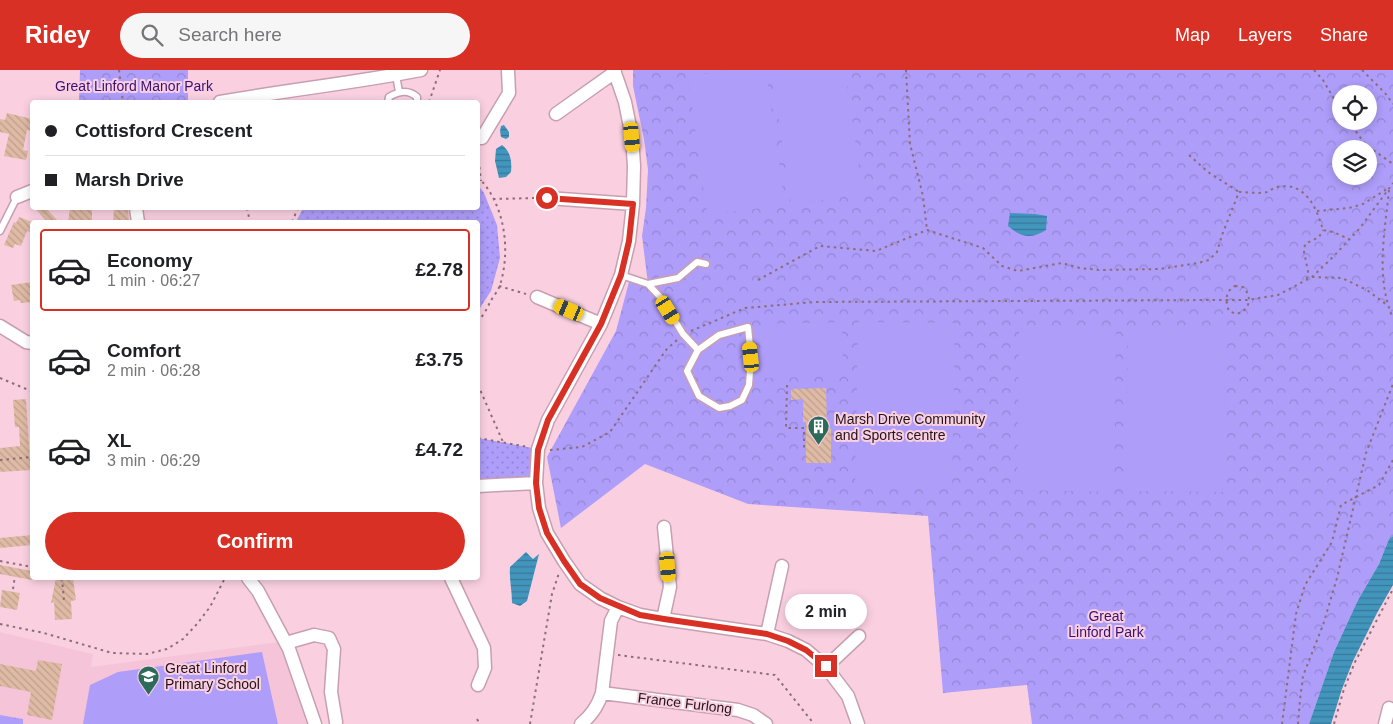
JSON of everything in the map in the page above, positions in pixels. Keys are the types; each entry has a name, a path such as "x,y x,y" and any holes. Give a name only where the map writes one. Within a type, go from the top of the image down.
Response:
{"street":[{"path":"248,100 275,98 421,70"},
{"path":"482,138 509,92 508,70"},
{"path":"556,114 615,71 625,102 632,137 634,166 633,204 629,241 621,275 601,324 548,420 538,450 536,483 539,508 547,533 580,584 600,598 618,607 640,615 767,634 806,650 826,666 848,696 858,724"},
{"path":"17,197 30,192"},
{"path":"547,198 633,204"},
{"path":"537,297 601,324"},
{"path":"0,326 30,343"},
{"path":"480,486 536,483"},
{"path":"664,527 670,587 664,619"},
{"path":"767,634 782,566"},
{"path":"250,580 258,591 286,643 315,724"},
{"path":"452,580 484,648 484,668 478,685"},
{"path":"582,724 590,717 598,705 602,693 612,621 618,607"},
{"path":"286,643 314,636 328,638 334,650 331,692 336,722"},
{"path":"826,666 859,636"},
{"name":"France Furlong","path":"602,693 738,710 752,715 766,724"},
{"path":"310,709 332,702"},
{"path":"1385,724 1390,708"}],"lane":[{"path":"396,75 399,92"},
{"path":"388,100 389,97 399,92 411,92 417,97 417,100"},
{"path":"0,231 17,197"},
{"path":"648,284 678,278 698,262 706,264"},
{"path":"621,275 648,284 661,298 683,334 698,350"},
{"path":"748,327 751,357 750,385 742,400 730,406 719,408 699,396 687,371 698,350 719,335 748,327"}],"path":[{"path":"119,70 122,100"},
{"path":"430,100 440,70"},
{"path":"906,70 910,144 923,196 928,230"},
{"path":"1314,70 1323,80 1332,96"},
{"path":"1362,70 1393,104"},
{"path":"1355,130 1366,145 1393,164"},
{"path":"1189,155 1208,172 1239,192 1265,193 1276,187 1294,187 1308,196 1314,204 1323,230 1319,237 1305,244 1304,255 1308,271 1307,280"},
{"path":"480,172 481,181 493,199 503,227 506,257 499,286 480,319"},
{"path":"480,438 538,450 582,447 610,432 666,350 683,334 745,308 815,302 1227,300 1278,295 1312,277 1333,257 1360,228 1393,183"},
{"path":"1317,211 1349,208 1363,204 1389,188"},
{"path":"1389,188 1381,266 1387,305 1393,318"},
{"path":"758,280 820,246 876,251 928,230 984,248 1002,266 1018,271 1062,263 1080,268 1099,270 1160,269 1209,260 1217,252 1222,234 1239,192"},
{"path":"493,199 547,198"},
{"path":"1323,230 1350,239"},
{"path":"1312,277 1342,278 1367,290 1387,305"},
{"path":"499,286 537,297"},
{"path":"1232,287 1243,287 1246,290 1248,299 1245,310 1236,314 1229,311 1227,300 1232,287"},
{"path":"0,378 30,390"},
{"path":"1298,724 1304,676 1323,625 1337,578 1366,453 1393,384"},
{"path":"787,385 786,428 804,428 804,449"},
{"path":"480,390 503,442"},
{"path":"0,460 30,457"},
{"path":"1282,724 1296,614 1305,585 1332,542 1341,505 1379,485 1393,460"},
{"path":"0,561 17,566 30,566"},
{"path":"530,724 552,594 564,561"},
{"path":"13,589 15,576"},
{"path":"62,580 64,602"},
{"path":"0,624 44,633 112,653 147,654 167,649 183,639 210,607 224,580"},
{"path":"1334,724 1344,689 1355,662 1393,589"},
{"path":"607,654 775,675 814,724"},
{"path":"478,719 480,724"}],"shaded area":[{"name":"Great Linford Primary School","path":"0,632 93,654 91,667 279,642 307,724 0,724"}],"green space":[{"name":"Great Linford Manor Park","path":"80,70 188,70 188,100 79,100"},
{"name":"Great Linford Park","path":"633,70 1393,70 1393,536 1389,539 1379,564 1358,600 1334,652 1309,724 1032,724 1027,685 943,693 928,516 748,504 645,464 561,528 547,457 616,331 630,278 648,284 642,236 648,170 644,139 633,86"},
{"path":"731,70 766,70 785,205 707,215 688,76"},
{"path":"772,70 845,70 863,194 791,205"},
{"path":"480,188 497,225 500,258 491,291 480,308 480,220 297,220 302,210 480,210"},
{"path":"842,322 843,376 765,378 764,324"},
{"path":"858,322 955,323 952,489 855,487"},
{"path":"1019,325 1116,327 1114,492 1017,490"},
{"path":"1128,326 1225,327 1223,492 1126,491"},
{"path":"480,438 538,449 536,483 480,486"},
{"path":"262,652 278,724 83,724 90,685 118,672"},
{"path":"0,715 23,719 23,724 0,724"}],"water":[{"path":"504,125 509,132 509,137 506,139 501,137 500,131 501,126"},
{"path":"502,145 510,157 511,172 506,177 499,178 495,161 496,149"},
{"path":"1010,213 1047,216 1046,230 1030,236 1017,233 1008,226"},
{"path":"1393,536 1393,585 1353,661 1331,724 1309,724 1334,652 1358,600 1379,564 1389,539"},
{"path":"526,552 533,559 539,554 527,601 520,606 512,603 510,567"}],"building":[{"path":"7,113 30,119 30,131 27,130 23,150 28,151 26,160 4,156 9,134 0,132 0,119 5,120"},
{"path":"37,210 48,210 57,220 45,220"},
{"path":"70,210 92,210 92,220 68,220"},
{"path":"114,210 128,210 129,220 113,220"},
{"path":"19,217 30,221 30,232 27,231 21,246 15,244 13,248 4,245 14,222 16,223"},
{"path":"30,282 30,302 14,301 11,285"},
{"path":"826,388 827,428 831,428 831,463 806,463 806,422 803,422 803,399 791,400 791,389"},
{"path":"26,399 30,470 0,472 0,448 20,446 19,427 15,427 13,400"},
{"path":"30,535 30,545 0,548 0,538"},
{"path":"0,565 30,571 30,580 0,574"},
{"path":"56,580 73,580 76,600 71,601 72,619 55,620 54,602 51,603"},
{"path":"2,590 20,593 17,610 0,607"},
{"path":"38,660 62,664 52,720 27,715 31,692 0,686 0,664 36,671"}],"place":[{"name":"Marsh Drive Community and Sports centre","path":"819,446"},
{"name":"Great Linford Primary School","path":"149,695"}],"route":[{"path":"547,198 633,204 629,241 621,275 601,324 548,420 538,450 536,483 539,508 547,533 580,584 600,598 618,607 640,615 767,634 806,650 826,666"}]}
